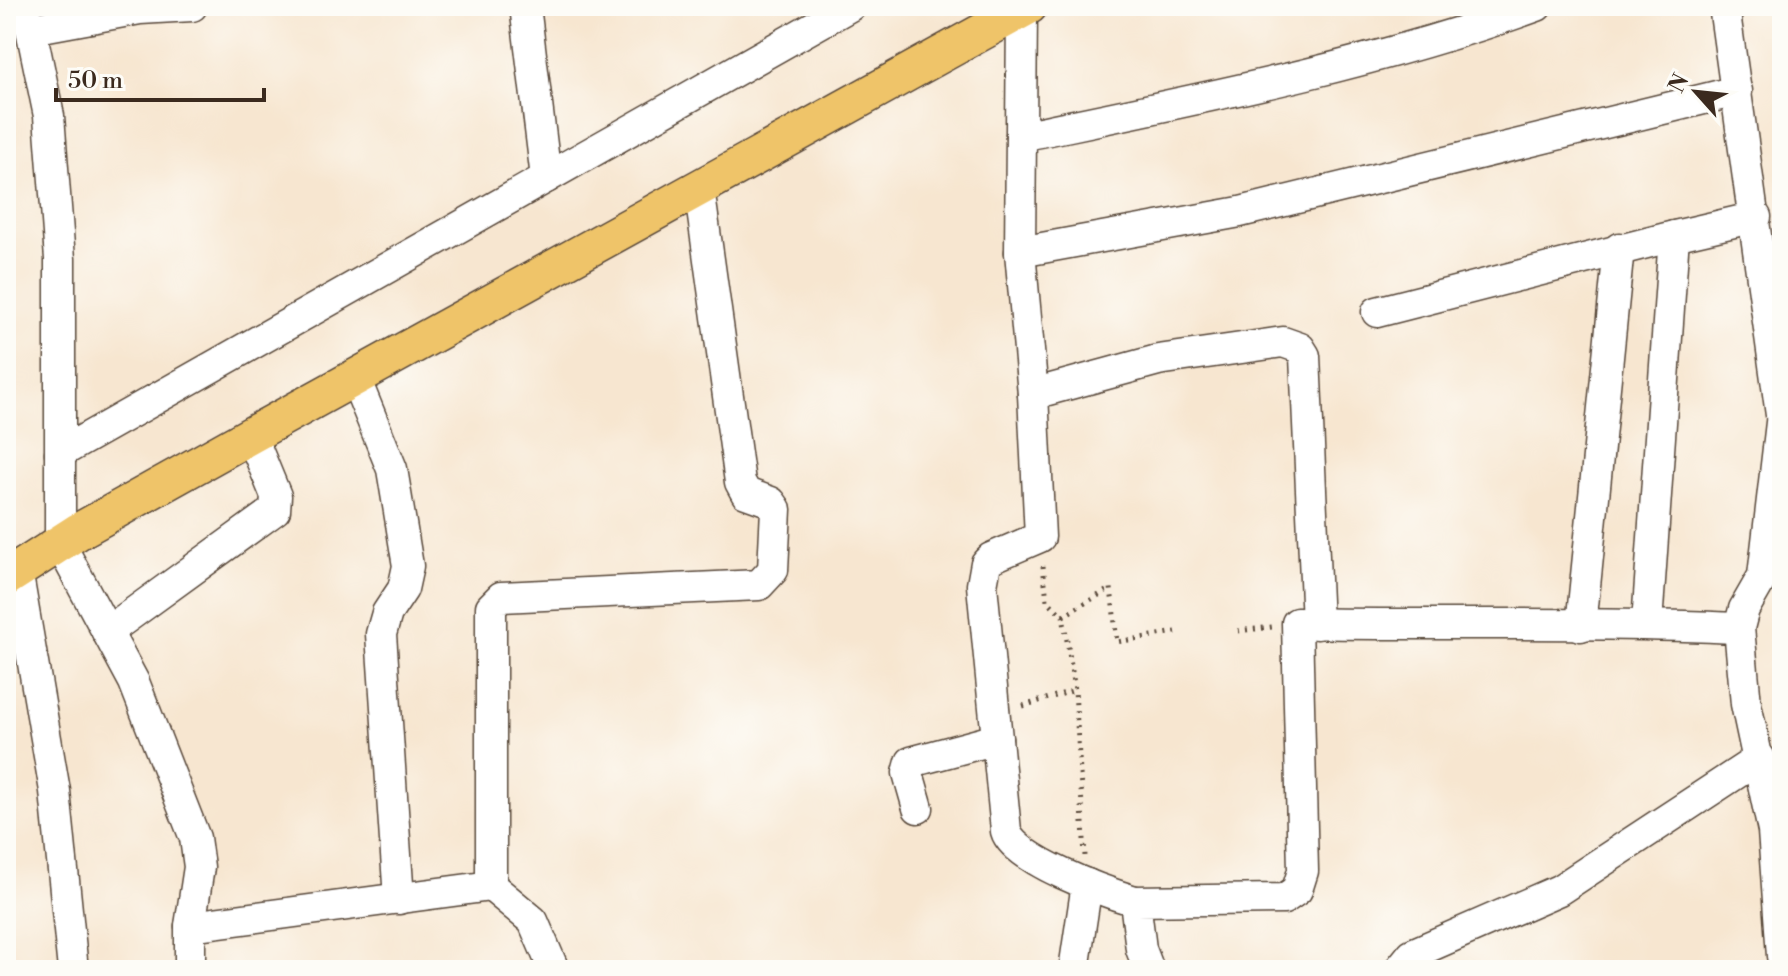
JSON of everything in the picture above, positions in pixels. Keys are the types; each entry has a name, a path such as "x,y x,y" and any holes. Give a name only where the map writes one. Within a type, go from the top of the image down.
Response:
{"main road":[{"path":"11,574 251,435 1025,8"}],"street":[{"path":"190,970 190,926 199,867 195,838 156,733 60,544 60,259 49,116 27,17 192,6"},
{"path":"525,6 546,178"},
{"path":"60,453 850,6"},
{"path":"1021,136 1231,92 1487,24 1537,6"},
{"path":"1724,6 1782,414 1772,578 1744,609 1739,628 1746,704 1760,758 1773,831 1782,956"},
{"path":"1025,8 1020,252 1033,394 1040,537 998,553 986,563 983,573 1008,840 1020,850 1087,884 1135,901 1284,899 1297,890 1303,871 1297,623 1647,624 1739,628"},
{"path":"1020,252 1240,212 1737,91"},
{"path":"491,886 491,607 495,600 501,597 759,585 773,570 776,509 771,502 746,493 740,482 699,188"},
{"path":"1377,312 1619,248 1756,217"},
{"path":"1647,624 1674,236"},
{"path":"1581,626 1619,248"},
{"path":"1033,394 1158,360 1283,342 1300,348 1305,356 1317,624"},
{"path":"355,378 392,469 408,566 403,589 387,613 381,634 399,899"},
{"path":"107,632 275,510 276,496 251,435"},
{"path":"11,574 55,791 73,970"},
{"path":"918,808 908,773 911,762 997,728"},
{"path":"1399,970 1412,954 1559,890 1760,758"},
{"path":"1074,970 1087,884"},
{"path":"190,926 491,886 533,921 554,970"},
{"path":"1135,901 1141,949 1149,970"}],"path":[{"path":"1040,537 1047,600 1063,616 1075,690 1087,884"},
{"path":"1063,616 1111,588 1117,642 1176,632"},
{"path":"997,728 1075,690"}]}
